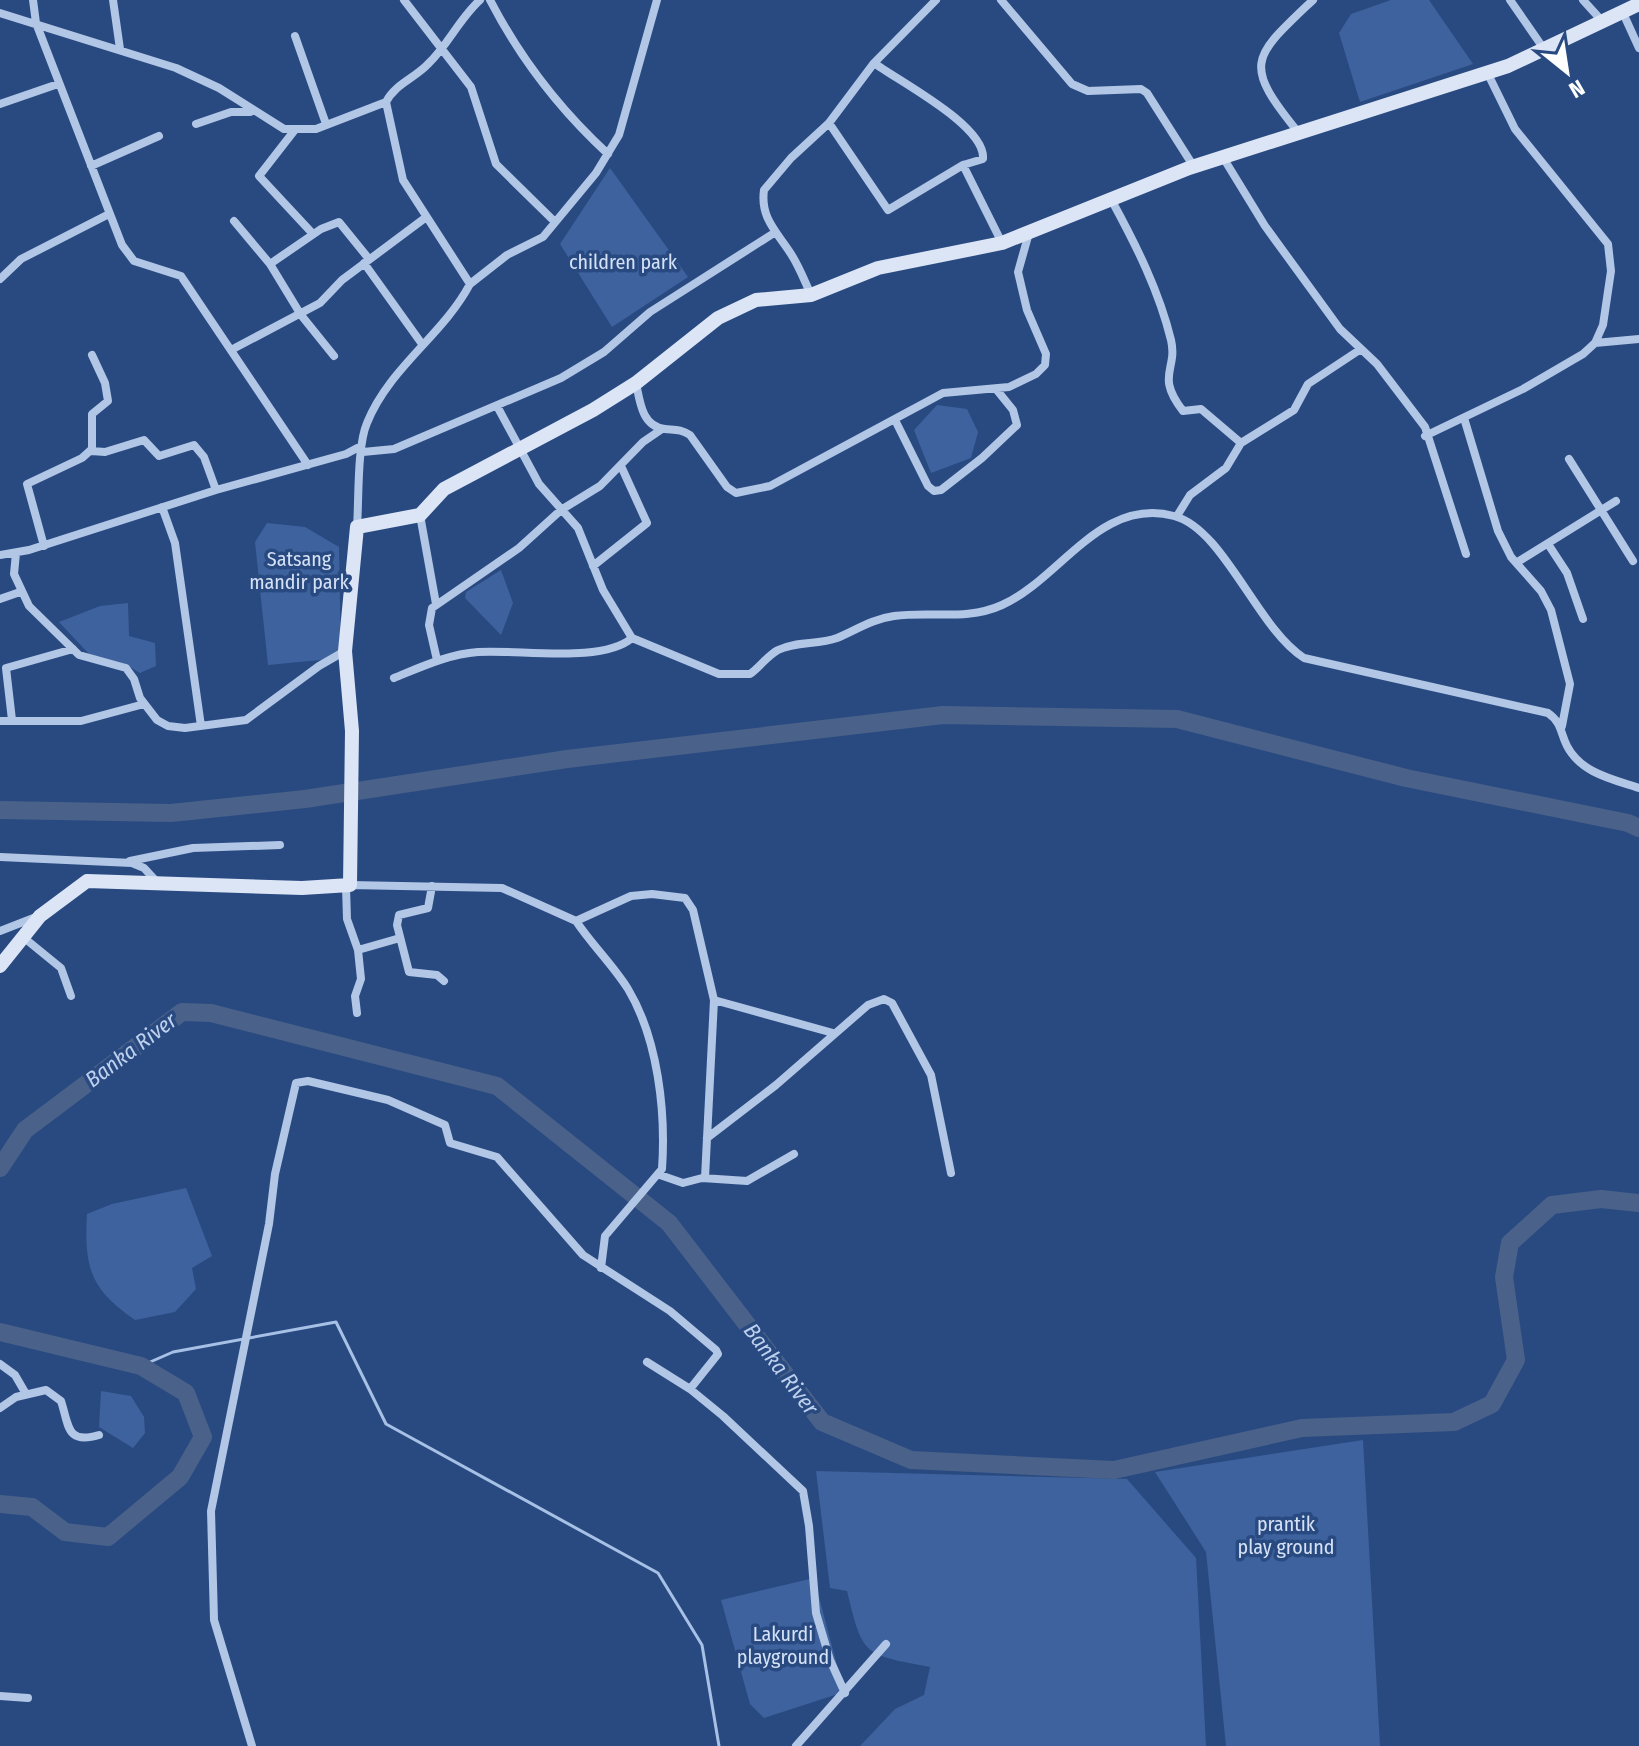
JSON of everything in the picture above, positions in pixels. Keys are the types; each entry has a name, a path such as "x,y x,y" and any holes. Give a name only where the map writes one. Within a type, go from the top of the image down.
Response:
{"main road":[{"path":"0,966 40,916 87,881 348,886 352,731 345,651 357,527 420,515 444,489 636,383 718,318 756,300 811,295 878,268 1002,243 1194,167 1487,72 1639,4"}],"street":[{"path":"33,0 36,23 58,84 109,214 129,256 142,264 181,276 308,465"},
{"path":"113,0 120,49"},
{"path":"404,0 471,87 496,164 555,222"},
{"path":"0,13 120,49 219,88 284,129 294,131 316,129 386,102 399,86 428,64 463,15 480,0"},
{"path":"490,0 509,36 558,105 608,154"},
{"path":"357,527 362,449 367,422 397,373 470,284 507,255 534,244 585,189 619,135 657,0"},
{"path":"811,295 791,254 774,233 764,212 764,190 791,158 829,123 874,63 936,0"},
{"path":"1001,0 1072,84 1088,91 1141,89 1147,93 1194,167"},
{"path":"1298,132 1266,92 1261,72 1262,58 1269,41 1313,0"},
{"path":"1510,0 1544,49"},
{"path":"1583,0 1603,22"},
{"path":"1623,13 1639,48"},
{"path":"295,36 326,124"},
{"path":"829,123 888,210 963,165 983,159 978,139 969,128 874,63"},
{"path":"1487,72 1515,129 1608,244 1611,271 1603,325 1595,343"},
{"path":"0,104 58,84"},
{"path":"386,102 403,180 470,284"},
{"path":"196,124 231,112 255,112"},
{"path":"294,131 259,176 313,234"},
{"path":"91,166 159,136"},
{"path":"1224,159 1265,226 1340,329 1377,364 1425,427 1425,436 1466,554"},
{"path":"963,165 1002,243"},
{"path":"1112,201 1151,279 1164,317 1173,350 1166,373 1172,393 1183,411 1197,408 1204,411 1241,443"},
{"path":"0,279 21,259 109,214"},
{"path":"231,350 320,303 366,261 425,218"},
{"path":"234,221 270,264 301,315 334,356"},
{"path":"270,264 313,234 342,223 422,344"},
{"path":"0,555 44,546 216,490 362,449 394,449 497,406 585,364 650,312 774,233"},
{"path":"636,383 647,419 662,429 683,430 690,435 727,487 736,493 770,486 943,393 996,389 1025,380 1045,365 1046,354 1020,289 1020,256 1029,233"},
{"path":"1425,436 1548,375 1595,343 1639,339"},
{"path":"1177,516 1190,495 1226,468 1241,443 1294,410 1308,384 1361,349"},
{"path":"91,451 94,437 92,414 108,401 105,383 92,355"},
{"path":"895,420 928,486 934,491 941,490 1017,425 1013,410 996,389"},
{"path":"497,406 539,484 578,528 593,566 632,638 719,674 742,676 758,669 775,651 838,637 874,620 894,616 976,614 994,608 1023,591 1090,537 1116,522 1135,516 1177,516 1191,523 1217,549 1281,641 1304,658 1321,665 1532,708 1548,713 1562,726"},
{"path":"1464,418 1498,531 1516,563 1541,591 1551,610 1570,684 1562,726 1565,742 1584,766 1639,788"},
{"path":"437,660 429,625 429,615 436,604 457,594 519,548 561,510 600,486 643,442 662,429"},
{"path":"44,546 27,484 91,451 105,452 144,440 159,456 194,445 204,457 216,490"},
{"path":"1569,459 1633,561"},
{"path":"593,566 647,523 621,466"},
{"path":"1516,563 1616,501"},
{"path":"162,507 175,543 201,726"},
{"path":"420,515 436,604"},
{"path":"1548,544 1567,573 1583,619"},
{"path":"16,553 13,566 20,592 29,606 73,649 90,660 126,668 144,704 168,726 201,726 246,720 319,666 345,651"},
{"path":"0,599 20,592"},
{"path":"394,678 437,660 477,652 614,648 632,638"},
{"path":"12,720 6,668 73,649"},
{"path":"0,721 81,721 144,704"},
{"path":"0,857 127,862 193,848 280,845"},
{"path":"127,862 144,868 156,881"},
{"path":"357,1013 355,996 361,979 358,950 347,919 348,886 502,888 576,921 629,991 643,1026 661,1105 661,1178 605,1236 601,1268"},
{"path":"432,886 428,908 399,915 400,938 409,972 437,975 444,981"},
{"path":"576,921 616,901 639,894 685,898 693,910 714,1000 705,1178"},
{"path":"0,931 40,916"},
{"path":"23,937 61,968 71,996"},
{"path":"358,950 400,938"},
{"path":"707,1138 776,1085 833,1033 874,1001 884,999 892,1003 931,1075 951,1173"},
{"path":"714,1000 833,1033"},
{"path":"252,1746 214,1620 211,1524 215,1484 269,1224 275,1174 294,1088 301,1081 404,1106 445,1125 450,1143 497,1157 572,1243 601,1268 670,1311 716,1350 718,1354 690,1389"},
{"path":"661,1178 683,1183 705,1178 747,1181 794,1154"},
{"path":"647,1362 690,1389 803,1491 816,1613 830,1660 845,1693"},
{"path":"0,1364 15,1375 26,1394"},
{"path":"0,1408 26,1394 46,1390 63,1405 64,1420 80,1439 99,1435"},
{"path":"796,1746 886,1644"},
{"path":"0,1696 28,1698"}],"green space":[{"path":"1391,0 1429,0 1473,64 1360,102 1339,33 1351,14"},
{"name":"children park","path":"610,168 688,277 612,327 560,244"},
{"path":"937,405 967,409 978,432 971,458 931,473 914,430"},
{"name":"Satsang mandir park","path":"267,523 305,527 339,547 341,658 268,665 255,542"},
{"path":"501,570 513,603 501,635 465,598 466,592"},
{"path":"128,603 129,636 155,643 156,666 140,673 123,663 90,655 59,622 100,606"},
{"path":"186,1188 212,1256 192,1268 196,1289 175,1312 135,1320 108,1298 93,1275 87,1249 87,1214 112,1204"},
{"path":"101,1391 131,1396 144,1417 145,1433 133,1448 99,1427"},
{"name":"prantik play ground","path":"1363,1440 1380,1746 1226,1746 1206,1552 1155,1472"},
{"path":"816,1471 1127,1479 1196,1558 1206,1746 860,1746 895,1709 924,1695 930,1667 891,1659 870,1649 857,1629 847,1591 830,1588"},
{"name":"Lakurdi playground","path":"814,1578 844,1692 764,1718 750,1704 721,1600"}],"waterway":[{"path":"0,810 171,813 305,799 567,759 943,715 1177,719 1406,778 1628,823 1639,828"},
{"name":"Banka River","path":"0,1168 25,1130 182,1012 211,1013 497,1086 669,1223 822,1422 911,1460 1114,1470 1302,1428 1454,1422 1492,1404 1516,1360 1504,1277 1510,1243 1552,1205 1601,1199 1639,1203"},
{"path":"141,1366 173,1352 336,1322 386,1424 658,1573 702,1645 719,1746"},
{"name":"Banka River","path":"0,1332 141,1366 186,1393 203,1437 180,1477 108,1537 65,1532 32,1507 0,1504"}]}
